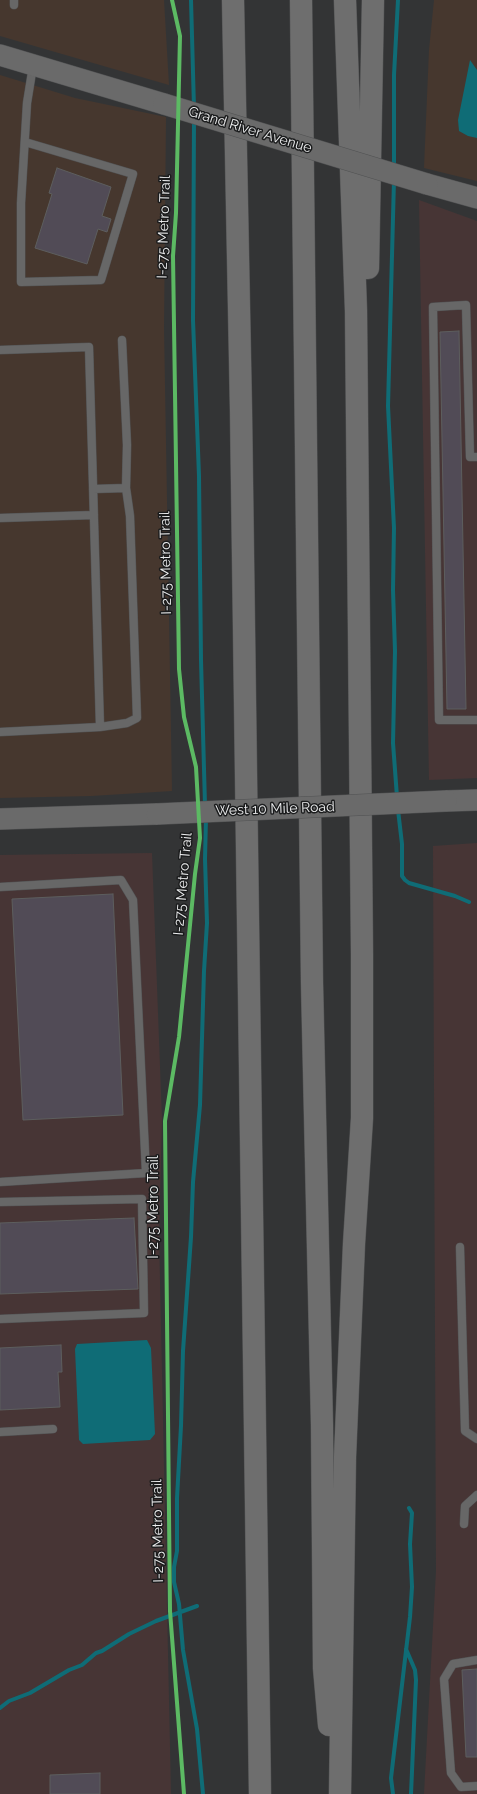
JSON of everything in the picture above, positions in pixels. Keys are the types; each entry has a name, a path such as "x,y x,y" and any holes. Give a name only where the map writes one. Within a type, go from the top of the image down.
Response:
{"highway":[{"path":"233,0 241,410 260,1794"},
{"path":"301,0 312,991 322,1425 324,1668 335,1794"},
{"path":"340,1794 345,1457 354,1244 362,1118 362,954 356,311 345,0"},
{"path":"356,311 368,276 373,0"}],"main road":[{"name":"Grand River Avenue","path":"0,56 477,198"},
{"name":"West 10 Mile Road","path":"0,819 157,814 477,800"}],"lane":[{"path":"25,142 133,174 101,280 21,282 21,221 25,142 27,103 33,65"},
{"path":"477,457 470,457 466,305 433,307 439,720 477,720"},
{"path":"0,732 100,727 127,723 137,718 130,516 126,488 127,445 122,340"},
{"path":"0,350 89,347 100,727"},
{"path":"93,489 126,488"},
{"path":"0,518 94,515"},
{"path":"0,887 121,880 133,900 146,1173 0,1182"},
{"path":"0,1202 142,1199 144,1313 0,1318"},
{"path":"460,1247 465,1431 477,1439"},
{"path":"0,1432 53,1429"},
{"path":"464,1524 465,1506 477,1495"},
{"path":"477,1660 453,1664 444,1679 451,1773 461,1787 477,1786"}],"shaded area":[{"path":"0,0 164,0 169,85 0,36"},
{"path":"434,0 477,0 477,181 424,168 429,50"},
{"path":"0,75 75,98 166,117 164,328 172,791 91,796 0,798"},
{"path":"419,200 477,221 477,778 429,780"},
{"path":"477,843 477,1794 424,1794 436,1571 433,846"},
{"path":"152,853 162,1120 159,1234 171,1794 0,1794 0,855"}],"water":[{"path":"470,60 477,70 477,138 468,136 459,131 458,120"},
{"path":"147,1340 151,1348 155,1434 150,1440 83,1444 79,1440 75,1349 77,1344"}],"building":[{"path":"57,168 111,187 102,216 111,219 107,232 98,229 87,264 35,248 52,194 49,193"},
{"path":"459,331 466,709 447,709 440,332"},
{"path":"113,894 123,1115 23,1120 12,899"},
{"path":"134,1218 138,1289 0,1294 0,1223"},
{"path":"61,1345 62,1372 58,1372 60,1407 0,1410 0,1348"},
{"path":"477,1669 477,1757 466,1757 462,1670"},
{"path":"100,1773 100,1794 50,1794 50,1775"}],"waterway":[{"path":"191,0 194,108"},
{"path":"394,167 394,75 398,0"},
{"path":"194,120 193,320 199,476 201,660 205,805"},
{"path":"394,180 388,406 394,528 393,590 395,651 393,743 397,797"},
{"path":"398,810 402,844 402,876 405,880 409,883 455,896 469,902"},
{"path":"203,1794 197,1729 183,1650 179,1604 174,1582 174,1567 177,1551 177,1498 183,1351 191,1237 193,1182 200,1105 207,923 205,859 206,818"},
{"path":"393,1794 391,1778 410,1617 412,1587 410,1544 412,1513 409,1508"},
{"path":"0,1708 9,1701 30,1693 69,1670 82,1665 96,1653 102,1651 129,1634 156,1621 197,1606"},
{"path":"406,1649 415,1670 416,1680 411,1794"}],"cycle path":[{"name":"I-275 Metro Trail","path":"172,0 180,36 176,213 173,256 179,669 184,717 196,767 200,838 179,1037 165,1121 170,1611 184,1794"}]}
